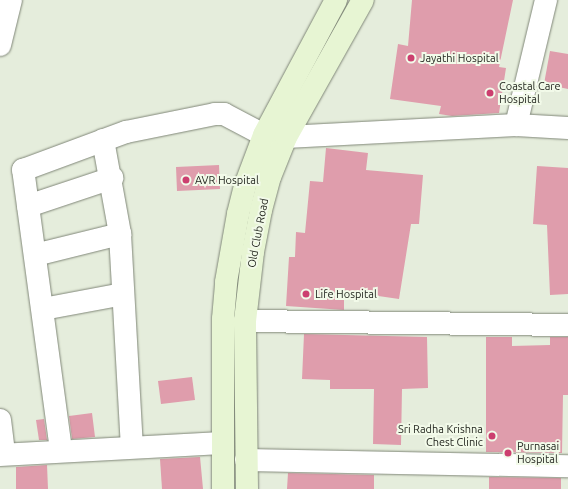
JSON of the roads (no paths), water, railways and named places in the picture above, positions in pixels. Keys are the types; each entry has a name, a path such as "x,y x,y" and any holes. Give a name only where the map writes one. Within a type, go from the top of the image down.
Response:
{"street":[{"path":"0,45 11,0"},
{"name":"Old Club Road","path":"223,489 222,354 226,282 246,183 264,135 336,0"},
{"name":"Old Club Road","path":"246,489 246,321 253,252 261,210 270,178 286,138 363,0"},
{"path":"516,125 546,0"},
{"path":"61,450 23,170 126,132 215,114 224,114 264,135"},
{"path":"286,138 516,125 568,128"},
{"path":"103,140 112,178 120,234 132,447"},
{"path":"28,206 112,178"},
{"path":"35,255 120,234"},
{"path":"43,309 123,294"},
{"path":"246,321 568,325"},
{"path":"0,420 2,454 222,443"},
{"path":"246,460 568,466"}],"place":[{"name":"Jayathi Hospital","path":"411,58"},
{"name":"Coastal Care Hospital","path":"490,93"},
{"name":"AVR Hospital","path":"186,180"},
{"name":"Life Hospital","path":"306,294"},
{"name":"Sri Radha Krishna Chest Clinic","path":"492,436"},
{"name":"Purnasai Hospital","path":"508,453"}]}
